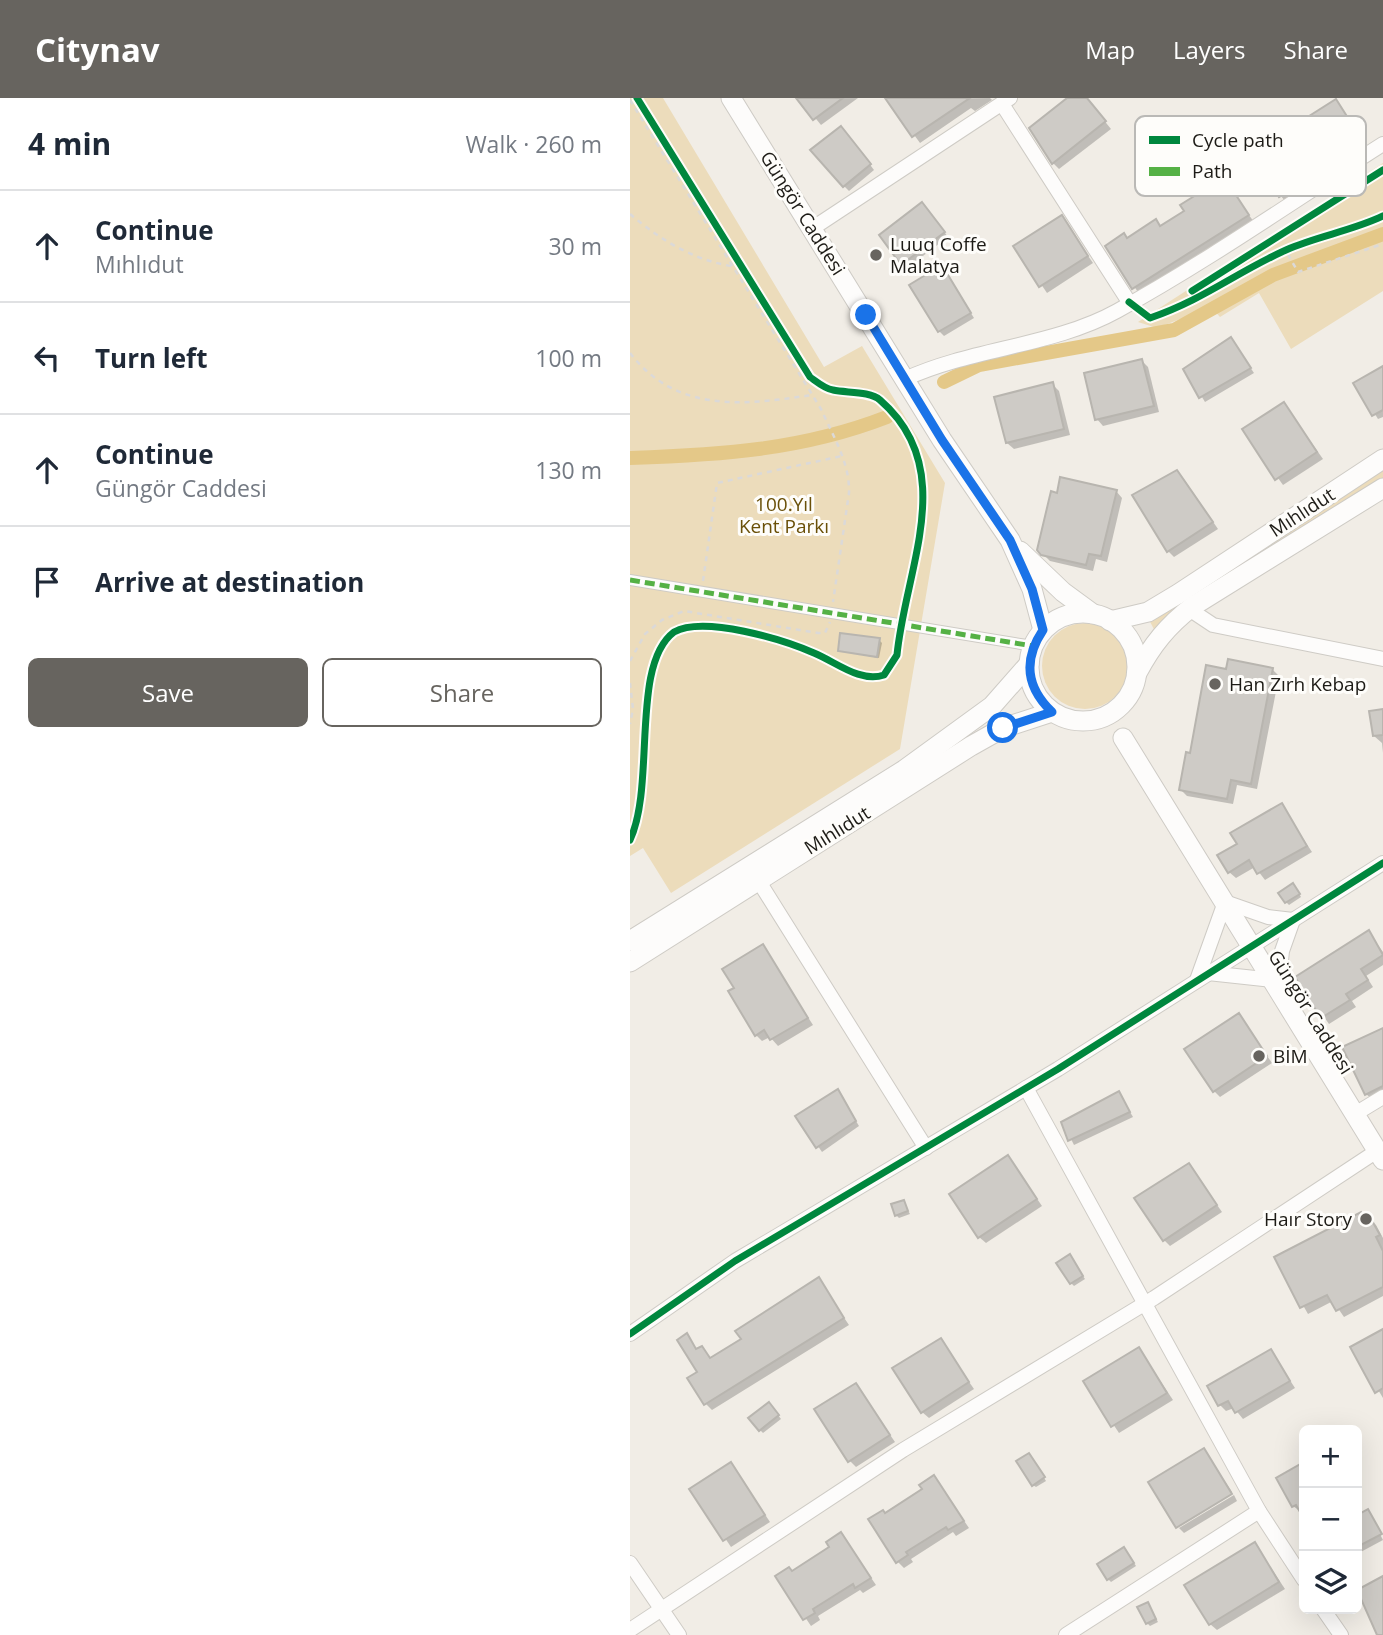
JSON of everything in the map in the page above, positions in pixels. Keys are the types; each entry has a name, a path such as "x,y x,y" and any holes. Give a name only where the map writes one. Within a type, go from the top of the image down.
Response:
{"main road":[{"name":"Güngör Caddesi","path":"731,98 905,379 1010,540"},
{"name":"Mıhlıdut","path":"1101,617 1148,612 1383,459"},
{"name":"Mıhlıdut","path":"1136,674 1157,639 1189,609 1383,488"},
{"path":"1010,540 1063,592 1124,632 1133,647 1136,674 1128,696 1124,738 1087,721"},
{"path":"1010,540 1032,589 1035,647 1030,682 1038,699 1052,712 1068,720 1087,721 1104,717 1120,707 1128,696"},
{"path":"1035,647 1066,616 1101,617"},
{"name":"Mıhlıdut","path":"630,941 904,770 992,706 1035,647"},
{"name":"Mıhlıdut","path":"630,962 1003,728 1052,712"},
{"name":"Güngör Caddesi","path":"1124,738 1380,1155"}],"street":[{"path":"813,228 1006,101 1129,302"},
{"path":"1366,155 1383,144"},
{"path":"905,379 933,366 1062,332 1117,311 1301,196"},
{"path":"630,580 1035,647"},
{"path":"1189,609 1213,625 1383,659"},
{"path":"630,1334 735,1261 1027,1088 1383,863"},
{"path":"758,880 926,1147"},
{"path":"1203,976 1225,902 1268,917 1293,920"},
{"path":"1203,976 1276,985 1282,951 1293,920"},
{"path":"1027,1088 1259,1511 1299,1572"},
{"path":"1355,1114 1383,1097"},
{"path":"630,1630 903,1450 1146,1303 1380,1155"},
{"path":"1066,1635 1259,1511"},
{"path":"630,1563 679,1635"},
{"path":"1326,1614 1341,1635"}],"path":[{"path":"637,98 810,377 820,384"},
{"path":"630,100 812,395 837,444 849,476 849,494 828,629 818,633 684,611 662,620 645,634 630,661"},
{"path":"630,214 686,251 711,263 733,267"},
{"path":"1268,243 1290,229"},
{"path":"1278,237 1282,252 1298,272 1383,244"},
{"path":"1282,252 1297,245"},
{"path":"630,352 651,375 690,397 717,403 745,404 812,395"},
{"path":"702,591 717,482 842,456"},
{"path":"630,683 633,709 630,724"},
{"path":"642,707 642,718"}],"green space":[{"name":"100.Yıl Kent Parkı","path":"630,98 663,98 824,367 862,346 945,483 900,749 671,893 643,848 630,856"},
{"path":"1383,163 1383,291 1291,349 1259,293 1220,317 1211,307 1157,328 1138,322 1332,196 1366,196 1366,174"},
{"path":"1383,467 1383,480 1156,633 1148,618"},
{"path":"1085,623 1109,630 1121,642 1128,666 1121,690 1109,702 1085,709 1061,702 1049,690 1042,666 1049,642 1061,630"}],"building":[{"path":"796,98 843,98 813,120"},
{"path":"885,98 970,98 912,137"},
{"path":"1067,98 1087,98 1106,121 1052,164 1029,128"},
{"path":"1336,99 1347,116 1309,116"},
{"path":"841,126 871,164 843,187 810,150"},
{"path":"1194,196 1237,196 1249,215 1132,289 1105,246 1124,233 1127,238 1156,219 1160,226 1184,211 1180,205"},
{"path":"922,202 945,232 901,265 879,235"},
{"path":"1062,215 1088,256 1039,287 1013,246"},
{"path":"942,265 971,313 938,332 909,285"},
{"path":"1231,337 1251,368 1199,398 1183,369"},
{"path":"1142,359 1154,406 1095,420 1084,373"},
{"path":"1383,366 1383,410 1372,416 1353,383"},
{"path":"1053,382 1064,429 1006,443 994,397"},
{"path":"1284,402 1317,452 1275,480 1242,429"},
{"path":"1177,470 1213,522 1167,552 1132,495"},
{"path":"1060,477 1117,490 1101,556 1089,554 1086,565 1041,555 1037,550 1051,491 1057,493"},
{"path":"840,633 880,638 877,657 838,651"},
{"path":"1228,659 1273,668 1251,784 1231,780 1227,799 1179,790 1186,752 1190,753 1206,665 1226,669"},
{"path":"1383,709 1383,735 1373,736 1369,711"},
{"path":"1282,803 1307,846 1257,874 1249,860 1228,873 1217,855 1237,844 1230,833"},
{"path":"1293,883 1300,894 1285,903 1278,893"},
{"path":"1369,930 1383,955 1361,969 1368,980 1346,994 1350,1000 1321,1018 1295,977"},
{"path":"763,944 808,1018 770,1040 764,1030 755,1036 728,991 734,988 722,969"},
{"path":"1239,1013 1267,1056 1213,1092 1184,1049"},
{"path":"1383,1028 1383,1086 1365,1095 1342,1047"},
{"path":"838,1089 856,1121 816,1148 795,1116"},
{"path":"1119,1091 1130,1112 1068,1141 1061,1122"},
{"path":"1008,1155 1037,1199 978,1238 949,1194"},
{"path":"1189,1163 1217,1205 1163,1241 1134,1198"},
{"path":"904,1200 908,1211 895,1216 891,1204"},
{"path":"1361,1212 1365,1220 1370,1217 1380,1235 1376,1237 1383,1251 1383,1287 1336,1311 1327,1295 1300,1308 1274,1257"},
{"path":"1070,1254 1083,1276 1070,1284 1056,1263"},
{"path":"819,1277 844,1318 704,1405 687,1378 697,1372 677,1340 687,1333 696,1349 702,1346 710,1358 741,1339 735,1331"},
{"path":"1383,1329 1383,1388 1375,1393 1350,1347"},
{"path":"941,1338 969,1382 921,1413 892,1368"},
{"path":"1139,1347 1167,1393 1111,1427 1083,1381"},
{"path":"1271,1349 1290,1381 1235,1413 1228,1401 1218,1406 1207,1386"},
{"path":"856,1383 890,1435 848,1462 814,1409"},
{"path":"769,1402 779,1415 759,1431 748,1418"},
{"path":"1204,1448 1232,1494 1176,1528 1148,1482"},
{"path":"1029,1453 1045,1477 1032,1486 1016,1461"},
{"path":"731,1462 765,1515 723,1541 689,1489"},
{"path":"1299,1465 1299,1510 1296,1505 1292,1507 1276,1478"},
{"path":"934,1475 964,1521 948,1530 946,1527 906,1552 908,1555 896,1563 868,1519 883,1510 885,1513 922,1489 919,1485"},
{"path":"1368,1509 1382,1534 1362,1544 1362,1512"},
{"path":"841,1532 871,1578 855,1588 853,1584 813,1609 815,1613 803,1620 775,1576 789,1567 792,1571 829,1547 826,1542"},
{"path":"1255,1542 1279,1582 1209,1625 1184,1585"},
{"path":"1124,1547 1134,1563 1107,1580 1097,1564"},
{"path":"1383,1576 1383,1635 1377,1635 1362,1601 1362,1587"},
{"path":"1148,1602 1156,1619 1146,1624 1137,1607"}],"waterway":[{"path":"944,382 979,365 1174,330 1273,275 1383,234"},
{"path":"630,458 696,455 792,444 887,417"}],"marked path":[{"path":"630,580 1033,646"}],"cycle path":[{"path":"630,840 638,816 642,789 652,671 661,648 674,632 687,627 704,626 744,631 801,648 857,674 875,677 884,675 897,655 922,521 923,488 918,457 904,427 880,400 864,394 830,389 810,377 637,98"},
{"path":"1366,181 1383,170"},
{"path":"1192,291 1342,196"},
{"path":"1129,302 1150,318 1187,303 1286,250 1383,216"},
{"path":"630,1334 735,1261 1058,1069 1383,863"}],"place":[{"name":"Luuq Coffe Malatya","path":"876,255"},
{"name":"Han Zırh Kebap","path":"1215,684"},
{"name":"BİM","path":"1259,1056"},
{"name":"Haır Story","path":"1366,1219"}],"route":[{"path":"866,315 942,440 1010,540 1032,589 1043,630 1033,646 1028,664 1030,682 1038,699 1052,712 1023,719 1003,728"}]}
